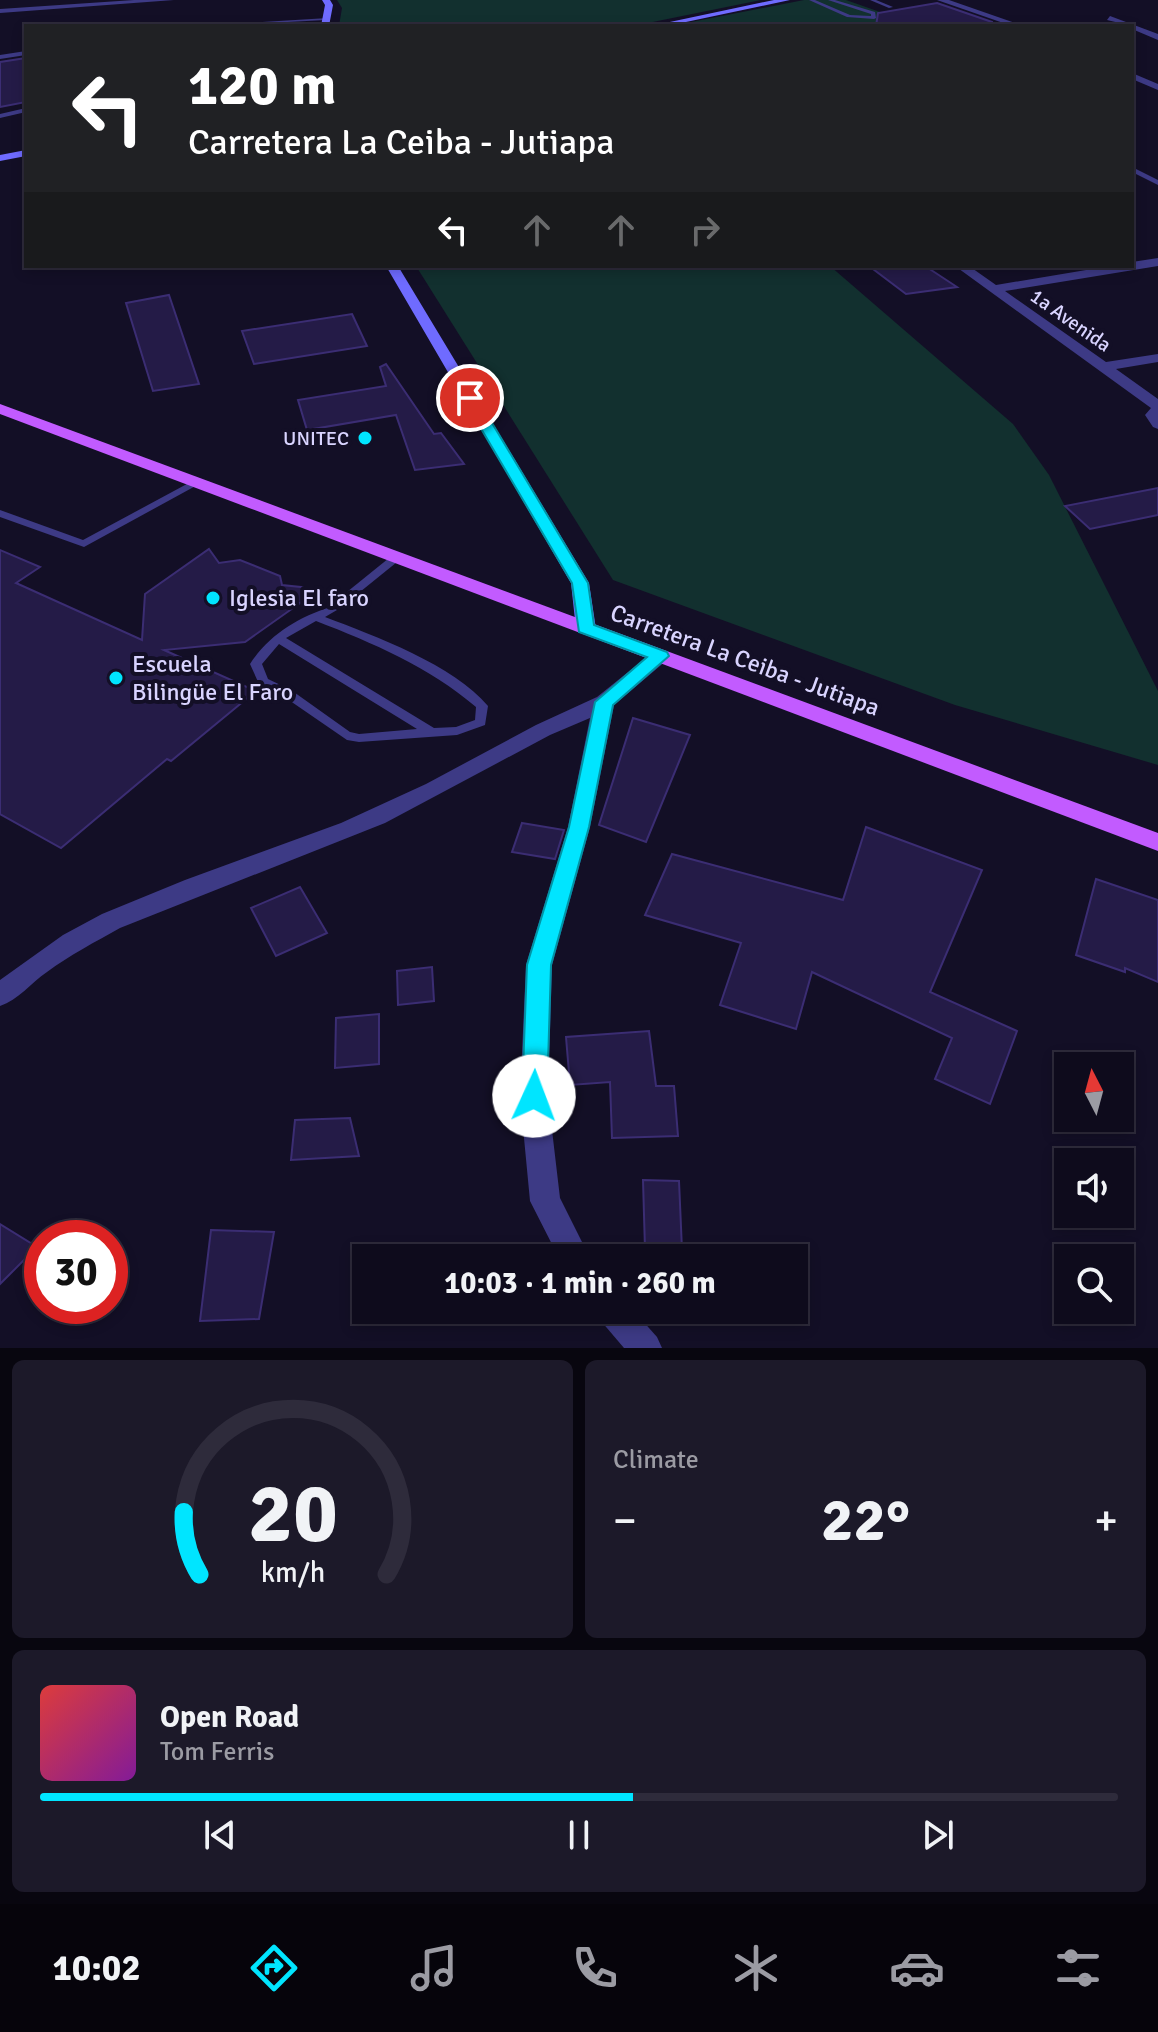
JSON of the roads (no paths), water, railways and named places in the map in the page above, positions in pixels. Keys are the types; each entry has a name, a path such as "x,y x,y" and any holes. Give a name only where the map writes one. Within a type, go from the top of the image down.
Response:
{"main road":[{"name":"Carretera La Ceiba - Jutiapa","path":"0,409 1158,842"}],"street":[{"path":"15,10 16,0"},
{"path":"0,11 170,0"},
{"path":"325,22 329,5 326,0"},
{"path":"665,24 786,0"},
{"path":"941,0 1014,24"},
{"path":"1110,18 1126,24"},
{"path":"1134,27 1158,37"},
{"path":"1134,41 1158,37"},
{"path":"1136,77 1158,77"},
{"path":"1136,77 1158,87"},
{"path":"1,156 24,153"},
{"path":"1135,263 1158,262"},
{"path":"393,268 580,583 586,629"},
{"name":"1a Avenida","path":"964,268 1158,408 1153,415 1158,424"},
{"path":"993,289 1108,268"},
{"path":"1103,367 1158,358"},
{"path":"0,995 23,974 92,929 189,888 323,840 460,776 550,727 604,702 660,656"},
{"path":"568,1244 545,1201 534,1096 539,965 579,827 604,702"},
{"path":"625,1324 646,1348"}],"lane":[{"path":"811,0 849,16 874,18 873,13 830,0"},
{"path":"872,0 891,7"},
{"path":"281,24 325,22"},
{"path":"298,24 325,22"},
{"path":"0,57 24,53"},
{"path":"0,116 24,110"},
{"path":"1134,170 1158,183"},
{"path":"0,513 84,544 198,481"},
{"path":"346,598 398,556"},
{"path":"315,617 373,638 468,692 482,706 481,722 470,727 394,738 347,736 287,693 263,681 256,664 264,649 278,638 315,617 331,610"},
{"path":"278,638 429,731"}],"place":[{"name":"UNITEC","path":"365,438"},
{"name":"Iglesia El faro","path":"213,598"},
{"name":"Escuela Bilingüe El Faro","path":"116,678"}]}
